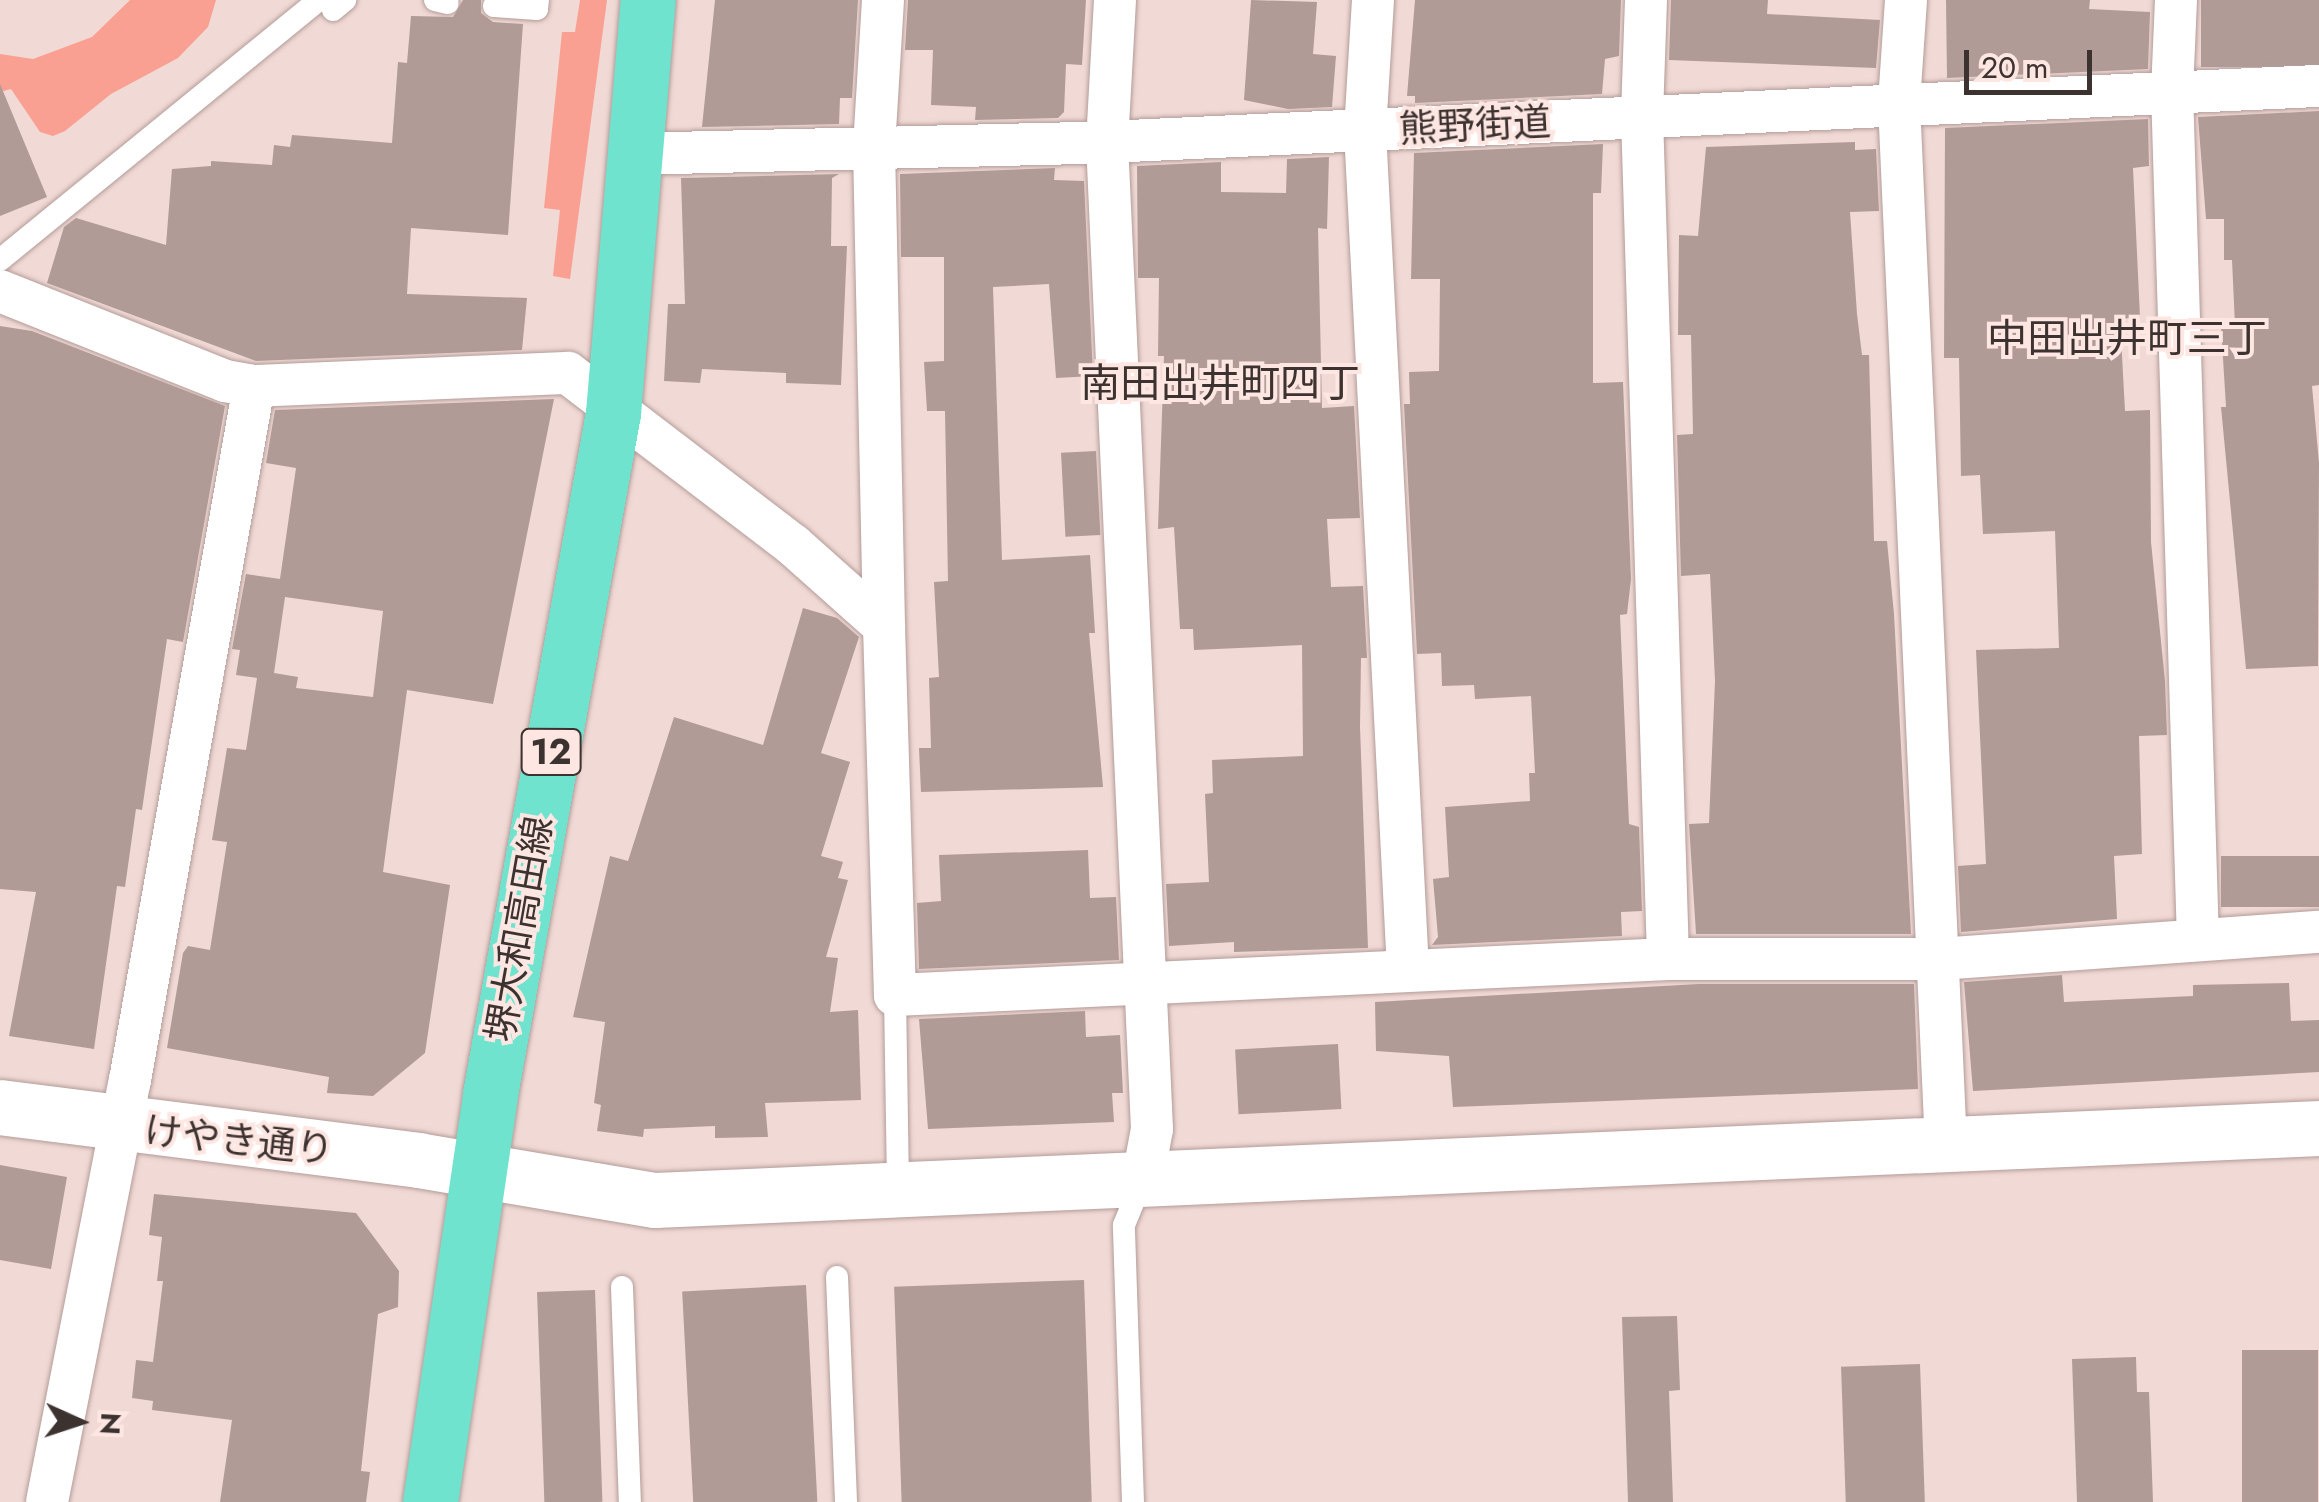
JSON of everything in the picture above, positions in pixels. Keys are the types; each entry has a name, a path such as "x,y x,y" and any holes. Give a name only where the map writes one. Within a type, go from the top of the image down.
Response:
{"main road":[{"name":"堺大和高田線","path":"430,1502 478,1170 613,413 631,154 648,0"}],"street":[{"path":"883,0 874,147 895,995 1144,986 1408,968 1668,959 1939,959 2319,932"},
{"path":"1115,0 1107,142 1152,1129 1143,1178"},
{"path":"1373,0 1365,130 1408,968"},
{"path":"1646,0 1642,116 1668,959"},
{"path":"1906,0 1899,103 1946,1145"},
{"path":"2176,0 2172,90 2198,939"},
{"name":"熊野街道","path":"631,154 1107,142 2319,86"},
{"path":"0,291 225,380 254,386 568,373 613,413 793,545 884,626"},
{"path":"47,1502 120,1126 254,386"},
{"name":"けやき通り","path":"0,1107 120,1126 478,1170 655,1200 898,1193 1143,1178 2319,1128"}],"lane":[{"path":"494,6 537,9 538,0"},
{"path":"0,260 304,6 332,3"},
{"path":"895,995 898,1193"},
{"path":"1133,1502 1124,1225 1143,1178"},
{"path":"836,1277 846,1502"},
{"path":"622,1288 630,1502"}],"shaded area":[{"path":"130,0 216,0 208,27 178,58 111,94 65,131 53,136 40,132 11,89 0,92 0,54 33,59 92,37"},
{"path":"580,0 607,0 570,279 553,276 560,210 544,208 562,32 575,32"}],"building":[{"path":"463,0 481,0 481,13 493,22 523,24 508,235 411,228 407,294 527,298 522,350 256,361 47,283 64,227 76,218 166,245 172,169 211,166 211,161 272,165 274,145 290,147 292,135 392,143 398,62 407,63 411,16 453,17"},
{"path":"715,0 858,0 852,98 840,98 839,124 702,127"},
{"path":"908,0 1086,0 1082,65 1066,64 1064,112 1058,118 975,120 976,107 931,105 933,50 905,50"},
{"path":"1251,0 1317,2 1313,54 1336,56 1332,107 1288,109 1244,100"},
{"path":"1415,0 1621,0 1619,56 1605,59 1602,94 1415,103 1415,96 1407,96"},
{"path":"1671,0 1768,0 1767,14 1880,20 1876,68 1669,60"},
{"path":"1946,0 2090,0 2089,9 2150,12 2148,69 1947,78"},
{"path":"2201,0 2319,0 2319,67 2201,67"},
{"path":"0,84 47,197 0,216"},
{"path":"2319,111 2319,385 2312,386 2319,463 2318,666 2246,669 2221,407 2226,407 2221,326 2235,325 2232,260 2224,260 2224,219 2206,219 2198,117"},
{"path":"2148,119 2149,166 2133,168 2140,317 2120,319 2125,411 2150,410 2151,542 2165,681 2167,735 2139,736 2142,854 2114,856 2117,919 1961,932 1958,866 1986,864 1976,650 2059,648 2055,531 1983,534 1980,475 1961,476 1959,358 1944,358 1945,128"},
{"path":"1855,142 1855,150 1876,149 1879,211 1850,212 1862,355 1869,355 1874,541 1887,541 1894,614 1911,934 1696,934 1689,824 1709,823 1715,681 1710,574 1681,576 1677,435 1693,434 1691,335 1678,335 1679,235 1698,236 1706,147"},
{"path":"1603,144 1601,193 1593,193 1593,383 1623,382 1631,579 1627,614 1620,615 1629,824 1639,827 1642,911 1621,912 1622,936 1432,945 1438,937 1433,879 1449,877 1445,807 1530,801 1529,773 1535,773 1531,696 1475,699 1474,685 1442,686 1441,653 1417,654 1404,404 1410,404 1409,372 1439,371 1440,279 1411,279 1414,153"},
{"path":"1329,157 1327,229 1318,228 1322,408 1354,406 1360,518 1327,519 1331,587 1363,586 1367,658 1361,658 1360,727 1368,948 1234,952 1234,942 1169,946 1166,884 1209,882 1205,794 1213,793 1212,760 1303,756 1302,645 1194,650 1193,629 1180,629 1174,527 1158,529 1164,356 1158,356 1159,278 1138,278 1137,166 1221,162 1221,192 1286,193 1287,159"},
{"path":"1055,168 1054,180 1084,181 1093,376 1056,378 1049,284 993,287 1002,560 1090,555 1095,633 1089,633 1103,787 921,792 919,748 931,748 929,678 939,677 934,582 948,581 945,411 927,411 924,362 944,361 944,257 901,257 900,174"},
{"path":"839,174 832,178 831,246 847,246 841,385 786,383 786,373 702,369 700,383 664,381 668,304 685,304 681,178"},
{"path":"0,326 32,331 225,406 183,642 167,639 142,810 136,809 125,887 117,886 94,1049 9,1036 36,892 0,889"},
{"path":"554,399 493,704 407,690 383,872 450,885 425,1053 373,1096 327,1093 329,1077 167,1048 183,953 188,946 210,950 227,842 212,840 227,748 246,750 257,678 236,675 240,650 232,649 246,574 280,579 296,468 266,463 275,410","holes":["285,597 383,611 373,697 296,688 298,677 274,673"]},
{"path":"1096,451 1100,535 1065,537 1061,453"},
{"path":"803,608 837,618 859,637 821,753 850,762 821,856 843,862 838,878 848,880 826,957 838,958 830,1012 858,1010 861,1100 765,1103 768,1137 715,1138 715,1126 644,1129 643,1137 597,1131 601,1105 594,1103 605,1022 573,1017 610,856 628,861 674,717 763,745"},
{"path":"1088,850 1090,898 1116,897 1119,960 919,969 917,903 941,901 939,855"},
{"path":"2221,856 2319,856 2319,907 2221,907"},
{"path":"2062,975 2064,1002 2193,996 2193,985 2289,983 2291,1021 2319,1020 2319,1072 1973,1091 1964,982"},
{"path":"1699,984 1914,984 1918,1089 1453,1107 1449,1056 1376,1051 1375,1002"},
{"path":"1085,1011 1086,1037 1120,1035 1123,1093 1112,1093 1114,1122 928,1129 919,1019"},
{"path":"1338,1044 1341,1109 1239,1114 1235,1049"},
{"path":"0,1165 67,1177 51,1269 0,1260"},
{"path":"154,1194 356,1213 399,1271 398,1307 378,1314 361,1471 370,1472 366,1502 220,1502 232,1420 152,1410 153,1401 132,1398 136,1360 153,1362 163,1281 157,1281 162,1237 149,1235"},
{"path":"1084,1280 1092,1502 902,1502 894,1287"},
{"path":"806,1285 817,1502 693,1502 682,1291"},
{"path":"595,1290 602,1502 544,1502 537,1292"},
{"path":"1677,1316 1680,1390 1669,1391 1673,1502 1628,1502 1622,1317"},
{"path":"2242,1350 2318,1350 2318,1502 2242,1502"},
{"path":"2136,1357 2137,1392 2149,1392 2153,1502 2077,1502 2072,1359"},
{"path":"1920,1364 1925,1502 1846,1502 1841,1367"}],"district":[{"name":"中田出井町三丁","path":"2127,338"},
{"name":"南田出井町四丁","path":"1220,383"}]}
